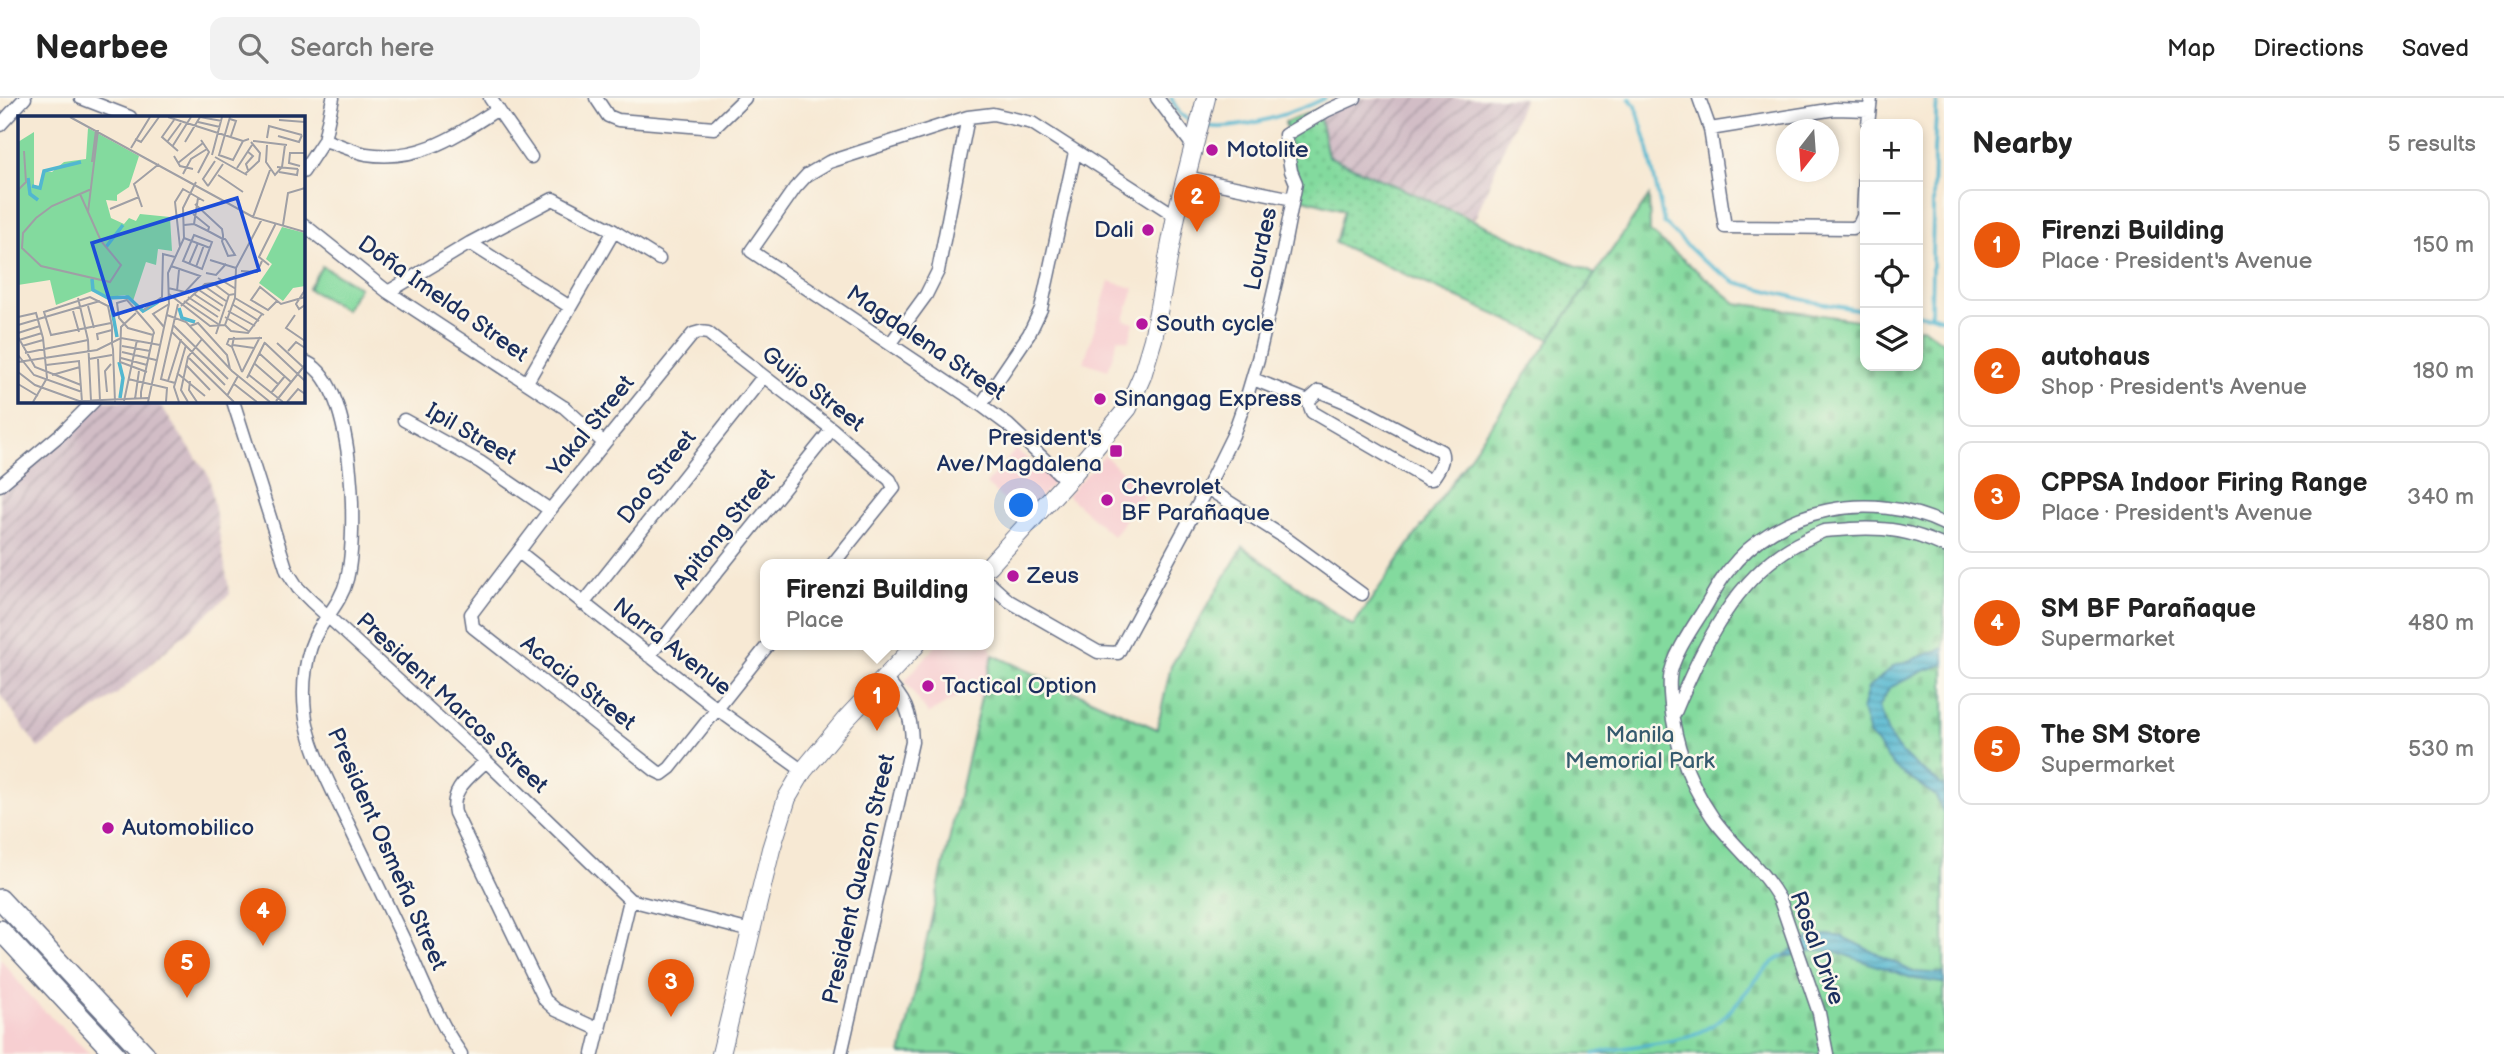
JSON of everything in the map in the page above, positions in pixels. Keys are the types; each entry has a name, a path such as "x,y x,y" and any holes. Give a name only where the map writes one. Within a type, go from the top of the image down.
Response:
{"main road":[{"path":"0,899 145,1054"},
{"path":"0,930 115,1054"}],"street":[{"path":"0,125 24,98"},
{"path":"80,98 127,116"},
{"path":"304,170 324,140 333,98"},
{"path":"596,98 608,116 618,120 714,128 731,102 745,98"},
{"path":"1157,98 1195,139"},
{"name":"Lourdes","path":"994,588 1009,601 1098,652 1118,653 1233,435 1253,379 1296,183 1291,171 1285,135 1355,98"},
{"path":"1699,98 1710,129 1725,227 1853,228 1859,225 1863,216 1865,182"},
{"path":"994,561 1068,481 1128,408 1142,376 1153,339 1176,216 1205,102"},
{"path":"324,140 365,154 396,155 424,150 449,140 494,103 531,157"},
{"path":"1710,129 1870,104"},
{"path":"891,344 926,295 938,271 968,117 993,114 1032,123 1176,216"},
{"name":"Magdalena Street","path":"968,117 829,162 807,175 751,251 982,405 1008,425 1068,481"},
{"path":"982,405 1029,334 1041,309 1075,152"},
{"name":"Lourdes","path":"1186,177 1293,199"},
{"path":"388,292 470,243 553,199 614,231 659,259"},
{"name":"Doña Imelda Street","path":"304,225 388,292 563,407 604,443"},
{"path":"527,382 614,231"},
{"path":"470,243 570,307"},
{"name":"Guijo Street","path":"700,332 708,333 832,429 890,480 894,488 837,559"},
{"name":"Yakal Street","path":"519,552 693,334 700,332"},
{"name":"President Osmeña Street","path":"306,362 318,369 332,393 343,424 352,497 348,575 344,591 320,629 306,665 305,712 310,735 319,761 386,903 461,1054"},
{"name":"Dao Street","path":"583,604 763,377"},
{"path":"1253,379 1308,401 1312,412 1427,479 1432,479 1440,467 1443,457 1441,451 1353,405 1319,391 1308,401"},
{"path":"0,485 54,440 93,402"},
{"name":"President Marcos Street","path":"233,402 287,571 298,588 486,761 630,900 751,931"},
{"name":"Ipil Street","path":"404,420 480,462 550,510"},
{"name":"Apitong Street","path":"649,656 832,429"},
{"path":"1206,488 1284,537 1362,594"},
{"name":"Rosal Drive","path":"1827,1054 1819,1013 1780,900 1771,883 1713,818 1694,786 1679,746 1673,719 1670,676 1693,628 1728,571 1773,530 1821,511 1862,506 1905,509 1944,524"},
{"path":"1673,719 1713,634 1747,583 1763,566 1787,548 1824,531 1868,528 1894,529 1922,535 1944,546"},
{"name":"Narra Avenue","path":"519,552 717,709 803,771"},
{"name":"Acacia Street","path":"519,552 471,614 473,627 662,774 670,768 717,709"},
{"path":"717,709 764,650"},
{"path":"721,1054 778,824 787,798 803,771 846,719 911,650"},
{"name":"President Quezon Street","path":"841,1054 912,741 911,719 906,707 901,696 885,679"},
{"path":"486,761 457,790 453,802 455,813 545,1000 556,1010 600,1030"},
{"path":"593,1054 630,900"}],"shaded area":[{"path":"1339,98 1524,98 1475,219 1328,156 1318,109"},
{"path":"1109,281 1134,288 1124,320 1134,323 1129,341 1118,338 1108,370 1084,362"},
{"path":"100,402 158,402 209,476 230,594 117,694 38,748 0,694 0,491 46,455"},
{"path":"1016,449 1054,482 1023,517 986,484"},
{"name":"Chevrolet BF Parañaque","path":"1104,455 1145,493 1113,536 1067,495"},
{"path":"932,650 991,650 993,655 981,698 964,693 928,714 905,681"},
{"path":"0,958 31,998 90,1054 0,1054"}],"green space":[{"path":"1318,109 1328,156 1595,274 1550,339 1335,243 1344,210 1300,198 1285,122"},
{"name":"Manila Memorial Park","path":"1649,196 1650,232 1736,303 1860,320 1860,371 1923,371 1925,329 1944,343 1944,1054 901,1054 993,655 1157,729 1171,666 1243,547 1353,626"},
{"path":"322,266 359,287 346,310 308,289"}],"water":[{"path":"1944,648 1944,664 1889,688 1879,707 1896,747 1944,787 1944,814 1936,796 1895,768 1869,734 1862,710 1868,688 1894,666"},
{"path":"1810,937 1843,937 1913,972 1944,974 1944,983 1915,979 1834,951 1816,950 1780,958"}],"waterway":[{"path":"1171,98 1180,114 1192,122"},
{"path":"1206,126 1250,123 1283,115 1325,98"},
{"path":"1629,98 1636,106 1647,144 1664,223 1702,260 1735,282 1809,301 1860,310"},
{"path":"1931,315 1937,98"},
{"path":"1923,314 1944,319"},
{"path":"1594,1054 1671,1041 1701,1031 1724,1017 1764,971 1783,956"}],"place":[{"name":"Motolite","path":"1212,150"},
{"name":"Dali","path":"1148,230"},
{"name":"autohaus","path":"1197,232"},
{"name":"South cycle","path":"1142,324"},
{"name":"Sinangag Express","path":"1100,399"},
{"name":"President's Ave/Magdalena","path":"1116,451"},
{"name":"Chevrolet BF Parañaque","path":"1107,500"},
{"name":"Zeus","path":"1013,576"},
{"name":"Tactical Option","path":"928,686"},
{"name":"Firenzi Building","path":"877,731"},
{"name":"Automobilico","path":"108,828"},
{"name":"SM BF Parañaque","path":"263,946"},
{"name":"The SM Store","path":"187,998"},
{"name":"CPPSA Indoor Firing Range","path":"671,1017"}]}
